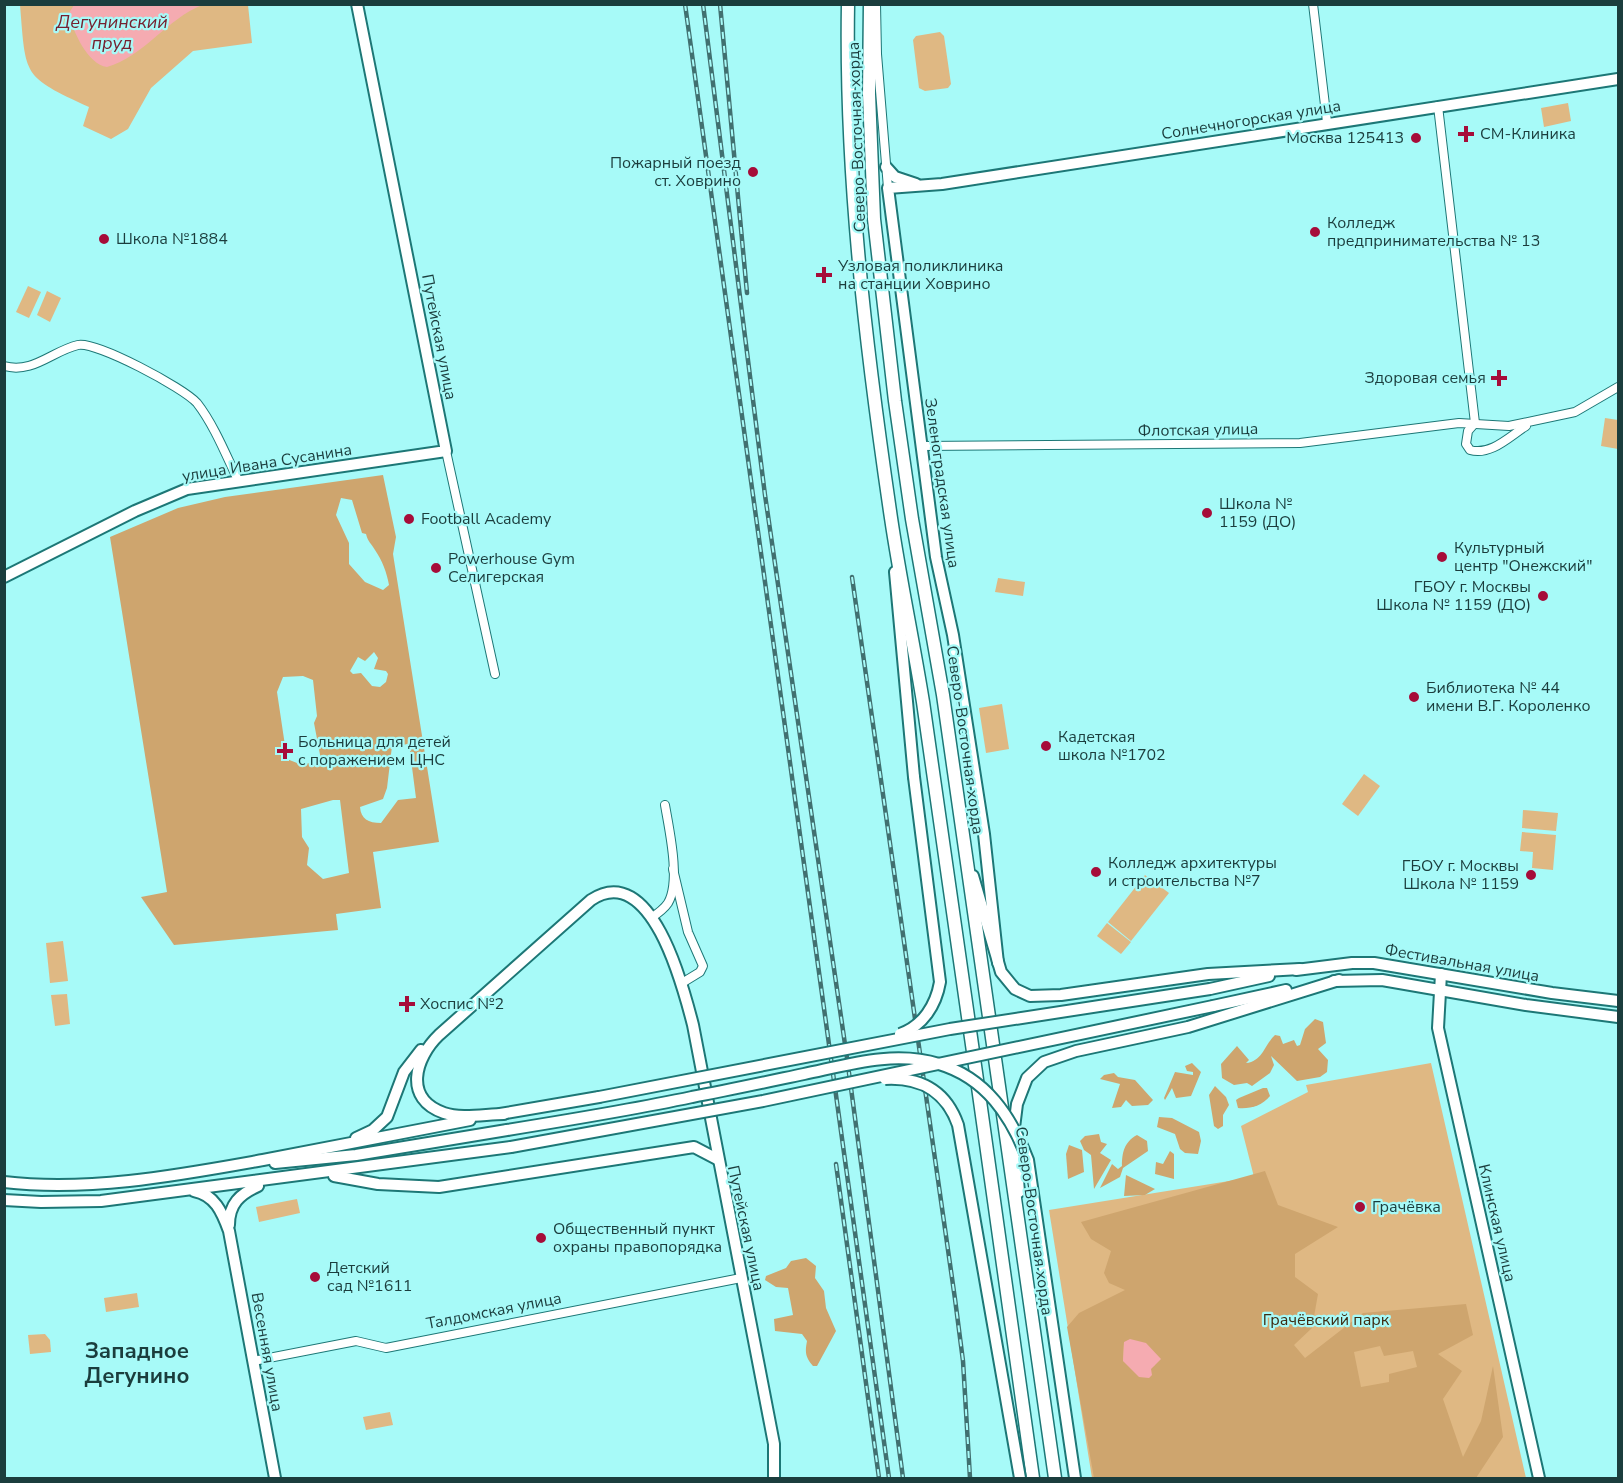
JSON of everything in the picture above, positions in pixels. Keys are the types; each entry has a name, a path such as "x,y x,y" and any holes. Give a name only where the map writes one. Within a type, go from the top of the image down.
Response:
{"main road":[{"name":"Путейская улица","path":"357,4 446,451"},
{"name":"Северо-Восточная хорда","path":"848,4 848,113 854,221 891,521 922,699 1033,1479"},
{"name":"Северо-Восточная хорда","path":"870,4 869,94 874,219 884,306 912,519 943,695 1055,1479"},
{"name":"Солнечногорская улица","path":"888,189 1618,79"},
{"path":"886,167 895,177 922,185"},
{"name":"Зеленоградская улица","path":"888,189 936,557 953,634 984,834 998,963"},
{"name":"улица Ивана Сусанина","path":"4,577 168,496 197,486 446,451"},
{"path":"858,1047 906,1032 921,1022 934,1001 940,982 907,716 891,521"},
{"path":"956,796 971,867 998,963 1004,978 1021,993 1037,997 1208,974 1300,969"},
{"name":"Путейская улица","path":"440,1035 600,894 615,890 629,896 651,918 664,940 682,983 693,1025 717,1159 774,1444 774,1479"},
{"name":"Фестивальная улица","path":"1300,969 1374,963 1552,993 1618,1001"},
{"path":"4,1182 75,1184 215,1168 987,1023 1210,989 1300,969"},
{"name":"Клинская улица","path":"1441,974 1437,1028 1539,1479"},
{"name":"Фестивальная улица","path":"1339,981 1367,979 1409,984 1550,1009 1618,1017"},
{"path":"1025,1272 1014,1135 1017,1104 1023,1084 1032,1072 1044,1062 1068,1053 1215,1019 1339,981"},
{"path":"4,1200 77,1202 168,1193 511,1147 688,1116 1339,981"},
{"path":"440,1035 423,1053 417,1070 419,1089 429,1104 445,1114 504,1113"},
{"path":"345,1144 383,1121 410,1062 440,1035"},
{"path":"215,1168 356,1155 684,1099 880,1059 924,1060 956,1070 971,1079 999,1104 1010,1118 1028,1160 1075,1479"},
{"path":"855,1081 897,1078 916,1081 940,1094 955,1116 961,1136 996,1351 1020,1479"},
{"path":"321,1174 421,1188 694,1147 717,1159"},
{"name":"Весенняя улица","path":"229,1231 229,1216 235,1201 247,1190 270,1180"},
{"name":"Весенняя улица","path":"191,1190 201,1192 213,1201 221,1210 229,1231 275,1479"}],"street":[{"name":"Зеленоградская улица","path":"876,4 877,54 888,189"},
{"path":"1313,4 1327,122"},
{"path":"1438,106 1474,423"},
{"path":"4,366 28,367 82,345 105,352 192,398 201,408 238,480"},
{"name":"Флотская улица","path":"921,446 1300,443 1474,423 1503,426 1531,423 1575,412 1618,387"},
{"name":"Флотская улица","path":"1474,423 1468,431 1466,444 1470,450 1481,452 1499,444 1531,423"},
{"name":"Путейская улица","path":"446,451 495,674"},
{"path":"665,805 673,869 688,932 703,966 699,972 682,983"},
{"path":"651,918 669,901 673,869"},
{"path":"165,1175 168,1193"},
{"name":"Талдомская улица","path":"253,1361 356,1341 386,1348 741,1278"}],"green space":[{"path":"20,5 248,5 252,43 193,51 151,88 128,129 111,139 83,126 89,107 51,88 39,80 32,71 24,47"},
{"path":"940,32 944,36 951,84 948,88 925,91 919,88 913,40 916,36"},
{"path":"1568,103 1571,121 1544,127 1541,108"},
{"path":"28,286 41,292 29,318 16,312"},
{"path":"47,291 61,298 50,322 37,315"},
{"path":"1605,418 1618,420 1618,449 1601,446"},
{"path":"998,578 1025,582 1023,596 995,592"},
{"path":"1002,704 1009,749 986,753 979,708"},
{"path":"1364,774 1380,786 1358,816 1342,804"},
{"path":"1523,810 1558,813 1556,831 1522,828"},
{"path":"1522,832 1556,835 1553,870 1532,868 1533,852 1520,851"},
{"path":"1145,875 1169,893 1131,941 1108,922"},
{"path":"1107,923 1131,942 1121,954 1097,936"},
{"path":"63,941 68,981 50,983 46,943"},
{"path":"67,994 70,1024 55,1026 51,995"},
{"name":"Грачёвский парк","path":"1431,1063 1526,1478 1092,1478 1049,1210 1254,1177 1241,1126 1308,1092 1306,1085"},
{"path":"297,1199 300,1213 259,1222 256,1207"},
{"path":"137,1293 139,1307 106,1312 104,1298"},
{"path":"45,1334 50,1340 51,1352 30,1354 28,1335"},
{"path":"390,1412 393,1425 366,1430 363,1417"}],"shaded area":[{"name":"Больница для детей с поражением ЦНС","path":"383,475 396,537 393,554 439,842 373,852 381,908 336,914 338,930 174,945 141,897 167,892 110,537 178,508 225,497","holes":["341,498 352,500 362,533 366,534 386,571 389,585 383,590 365,582 349,564 349,543 336,515","374,652 378,658 374,669 386,671 388,674 386,682 380,687 372,686 361,673 353,674 350,671 358,657 365,661","303,676 313,680 317,716 314,723 321,760 302,765 287,759 277,692 283,677","409,744 416,798 398,800 381,823 366,819 360,807 383,799 387,788 392,746","340,800 349,873 323,879 307,865 309,848 302,837 301,809"]},
{"path":"1315,1019 1323,1022 1326,1043 1318,1049 1328,1060 1327,1072 1320,1077 1297,1081 1271,1056 1274,1065 1270,1073 1252,1086 1247,1083 1234,1085 1222,1078 1221,1064 1237,1046 1249,1060 1246,1063 1252,1062 1260,1056 1275,1035 1280,1036 1283,1044 1294,1040 1297,1046 1300,1045 1305,1029"},
{"path":"1192,1063 1201,1072 1191,1096 1176,1098 1172,1088 1165,1100 1175,1072 1193,1075 1193,1072 1187,1071 1185,1066"},
{"path":"1114,1073 1118,1077 1135,1080 1153,1100 1148,1105 1132,1106 1126,1100 1121,1107 1112,1108 1120,1084 1100,1079 1104,1075"},
{"path":"1215,1086 1226,1097 1229,1105 1223,1115 1223,1126 1218,1129 1214,1126 1209,1095"},
{"path":"1267,1088 1270,1096 1263,1102 1251,1107 1238,1108 1236,1100"},
{"path":"1159,1117 1172,1118 1199,1132 1201,1141 1198,1154 1185,1153 1180,1149 1175,1134 1157,1127"},
{"path":"1099,1134 1101,1142 1107,1144 1100,1153 1111,1160 1094,1189 1091,1155 1084,1150 1080,1141 1085,1136"},
{"path":"1137,1135 1147,1141 1148,1151 1123,1168 1120,1177 1100,1188 1112,1164 1118,1169 1122,1166 1125,1148 1129,1141"},
{"path":"1069,1145 1082,1150 1084,1172 1068,1179 1066,1154"},
{"path":"1170,1151 1174,1154 1174,1179 1155,1174 1156,1162 1163,1164"},
{"name":"Грачёвский парк","path":"1265,1171 1278,1205 1338,1227 1295,1254 1295,1277 1318,1294 1312,1328 1294,1345 1305,1358 1363,1313 1466,1304 1473,1335 1438,1354 1462,1371 1443,1399 1463,1457 1481,1421 1493,1366 1503,1437 1476,1478 1094,1478 1067,1327 1079,1313 1125,1290 1109,1283 1104,1273 1111,1251 1091,1239 1081,1222","holes":["1124,1342 1155,1365 1150,1369 1123,1361","1380,1346 1384,1356 1413,1351 1417,1367 1389,1374 1389,1382 1361,1387 1354,1352"]},
{"path":"1126,1175 1155,1189 1145,1195 1124,1196"},
{"path":"806,1258 816,1266 815,1278 824,1291 826,1308 836,1331 817,1366 813,1366 807,1357 807,1341 802,1334 775,1331 774,1319 793,1315 788,1288 776,1287 765,1280 766,1276 786,1268 791,1261"}],"water":[{"name":"Дегунинский пруд","path":"74,5 202,5 177,19 132,55 107,67 100,65 87,54 77,37 69,13"},
{"path":"1130,1339 1146,1343 1161,1359 1151,1369 1152,1375 1149,1378 1139,1377 1123,1361 1124,1342"}],"railway":[{"path":"685,4 889,1478"},
{"path":"703,4 765,495 847,1058 903,1478"},
{"path":"720,4 747,293"},
{"path":"852,577 955,1299 963,1361 970,1478"},
{"path":"836,1164 879,1478"}],"place":[{"name":"СМ-Клиника","path":"1466,134"},
{"name":"Москва 125413","path":"1416,138"},
{"name":"Пожарный поезд ст. Ховрино","path":"753,172"},
{"name":"Колледж предпринимательства № 13","path":"1315,232"},
{"name":"Школа №1884","path":"104,239"},
{"name":"Узловая поликлиника на станции Ховрино","path":"824,275"},
{"name":"Здоровая семья","path":"1499,378"},
{"name":"Школа № 1159 (ДО)","path":"1207,513"},
{"name":"Football Academy","path":"409,519"},
{"name":"Культурный центр \"Онежский\"","path":"1442,557"},
{"name":"Powerhouse Gym Селигерская","path":"436,568"},
{"name":"ГБОУ г. Москвы Школа № 1159 (ДО)","path":"1543,596"},
{"name":"Библиотека № 44 имени В.Г. Короленко","path":"1414,697"},
{"name":"Кадетская школа №1702","path":"1046,746"},
{"name":"Больница для детей с поражением ЦНС","path":"285,751"},
{"name":"Колледж архитектуры и строительства №7","path":"1096,872"},
{"name":"ГБОУ г. Москвы Школа № 1159","path":"1531,875"},
{"name":"Хоспис №2","path":"407,1004"},
{"name":"Грачёвка","path":"1360,1207"},
{"name":"Общественный пункт охраны правопорядка","path":"541,1238"},
{"name":"Детский сад №1611","path":"315,1277"}],"district":[{"name":"Западное Дегунино","path":"137,1364"}]}
